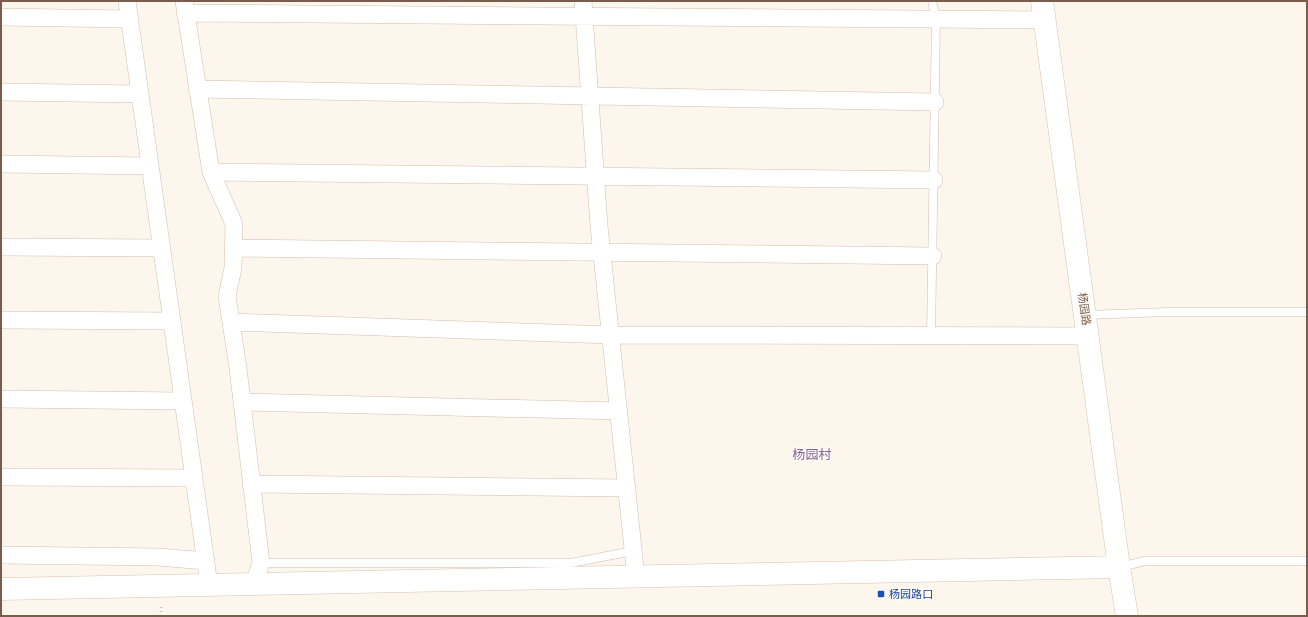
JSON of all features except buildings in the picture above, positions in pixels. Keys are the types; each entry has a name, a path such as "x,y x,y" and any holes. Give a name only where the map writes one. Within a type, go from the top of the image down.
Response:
{"street":[{"path":"127,1 209,585"},
{"path":"254,584 261,564 242,402 227,296 233,268 234,224 211,172 184,7 584,8 936,19 1043,11"},
{"path":"584,8 602,252 636,577"},
{"name":"杨园路","path":"1043,11 1127,616"},
{"path":"1,17 129,19"},
{"path":"197,89 935,102"},
{"path":"1,92 140,94"},
{"path":"1,164 150,166"},
{"path":"211,172 934,180"},
{"path":"1,247 161,248"},
{"path":"234,248 933,256"},
{"path":"1,320 172,321"},
{"path":"231,322 611,336 931,336 1086,325"},
{"path":"1,399 183,401"},
{"path":"242,402 619,411"},
{"path":"1,477 194,478"},
{"path":"251,484 627,488"},
{"path":"1,555 158,557 206,560"},
{"path":"1,589 1119,567"}],"lane":[{"path":"931,336 936,19 932,1"},
{"path":"1086,325 1168,312 1307,312"},
{"path":"261,564 571,563 633,551"},
{"path":"1119,567 1145,561 1307,561"}],"place":[{"name":"杨园路口","path":"881,594"}],"district":[{"name":"杨园村","path":"812,455"}]}
